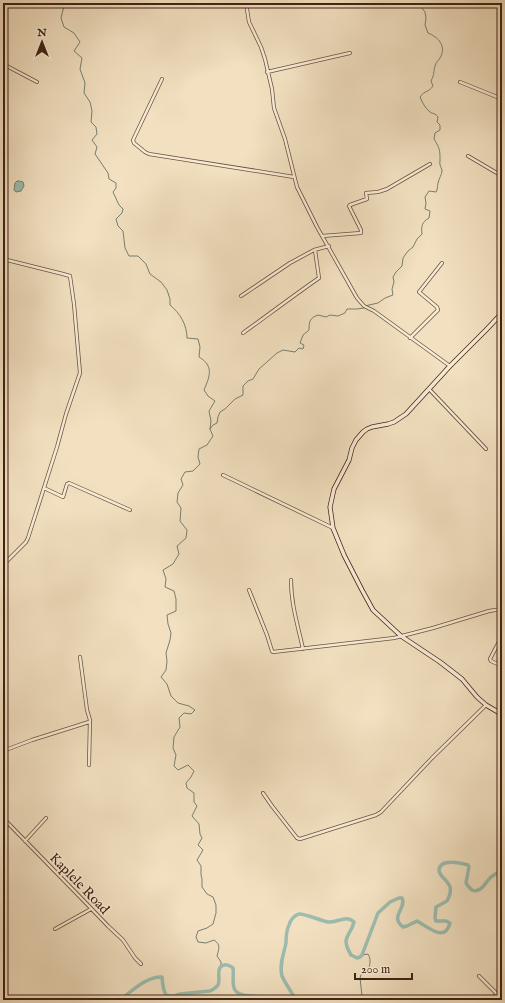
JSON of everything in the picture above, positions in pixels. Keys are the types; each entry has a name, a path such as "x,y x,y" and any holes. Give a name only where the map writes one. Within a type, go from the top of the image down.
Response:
{"street":[{"path":"266,3 246,4 249,22 265,59 272,89 274,108 285,139 294,177 300,193 322,236 363,305 374,311 450,366"},
{"path":"267,72 350,53"},
{"path":"3,64 38,82"},
{"path":"162,79 133,140 134,143 145,152 149,154 294,177"},
{"path":"460,82 502,99"},
{"path":"468,156 502,176"},
{"path":"322,236 361,232 350,205 366,199 366,193 378,192 387,189 430,164"},
{"path":"240,296 290,263 315,250 329,246"},
{"path":"243,333 320,277 315,250"},
{"path":"3,259 70,276 80,371 27,541 3,565"},
{"path":"410,338 438,310 437,307 419,292 442,263"},
{"path":"502,313 406,414 394,422 367,429 363,432 356,440 334,489 330,502 333,528 344,555 371,608 401,636 458,676 486,706 502,713"},
{"path":"429,389 486,449"},
{"path":"223,475 333,528"},
{"path":"44,488 63,497 67,484 69,483 130,510"},
{"path":"291,580 293,608 303,649"},
{"path":"250,590 272,652 385,639 434,628 489,611 502,609"},
{"path":"502,636 490,659 491,661 502,666"},
{"path":"80,657 90,722 89,765"},
{"path":"263,792 297,838 300,839 376,815 381,812 432,758 486,706"},
{"path":"3,751 32,740 90,722"},
{"name":"Kaplele Road","path":"3,818 123,940 141,964"},
{"path":"25,841 46,818"},
{"path":"55,929 91,908"},
{"path":"479,976 497,994 502,996"},
{"path":"491,1000 497,994"}],"shaded area":[{"path":"17,181 23,182 24,186 21,191 16,192 14,190 15,183"}],"waterway":[{"path":"63,3 64,6 61,18 64,27 74,33 80,42 74,51 82,58 80,69 85,83 84,93 90,102 92,111 91,122 96,127 97,134 92,140 97,147 95,154 108,173 109,179 116,183 116,188 113,192 119,205 123,209 122,213 116,219 118,226 123,231 125,248 129,256 138,256 146,264 150,274 161,282 167,290 170,305 182,320 186,328 187,338 198,339 200,347 199,357 204,360 209,368 209,376 204,390 208,396 215,401 209,411 211,421 210,429 213,436 207,445 199,449 198,457 200,464 193,471 185,472 181,479 183,485 178,493 177,502 181,508 180,521 187,530 186,538 177,546 179,554 173,564 163,570 166,579 165,587 174,591 176,611 167,615 171,633 166,653 166,670 161,677 167,684 171,696 178,703 189,706 195,710 191,714 184,713 179,718 180,727 174,737 173,748 176,755 174,766 178,770 188,765 194,771 186,783 187,788 194,793 194,802 197,806 192,816 199,824 202,838 198,845 203,850 197,860 201,866 202,887 207,894 213,897 216,905 216,913 213,924 198,931 196,937 198,942 206,943 214,940 218,943 219,949 217,956 221,962 221,967"},
{"path":"366,306 378,303 393,295 393,277 402,266 403,258 422,234 422,224 429,218 430,211 425,209 425,197 429,191 436,192 438,181 442,172 440,154 434,139 435,133 440,130 440,125 437,122 438,117 427,109 420,97 433,86 431,81 435,65 442,54 442,46 435,37 428,33 425,25 425,12 418,3"},
{"path":"210,429 217,423 220,412 235,399 243,395 243,386 248,381 253,379 259,369 277,353 283,350 295,352 299,348 303,349 304,345 300,343 303,335 309,330 310,322 313,317 318,315 326,317 330,315 338,316 345,313 347,309 364,308"},
{"path":"296,1000 281,972 287,930 291,920 295,916 301,914 328,922 345,919 354,922 347,937 346,944 351,955 357,958 362,955 378,913 390,902 399,898 402,898 403,902 398,919 399,923 403,927 417,921 436,932 440,933 448,929 450,923 446,921 436,921 435,918 436,907 447,901 450,894 449,885 439,870 440,866 443,864 451,862 468,865 469,867 466,883 472,890 475,891 481,889 491,877 502,870"},
{"path":"362,955 368,954 370,959 369,968 362,972 360,978 362,996 365,1000"},
{"path":"120,1000 145,981 156,977 162,977 163,988 166,995 174,996 210,991 218,985 220,968 221,966 225,965 229,965 233,968 233,986 237,992 247,996 268,997 279,1000"}]}
